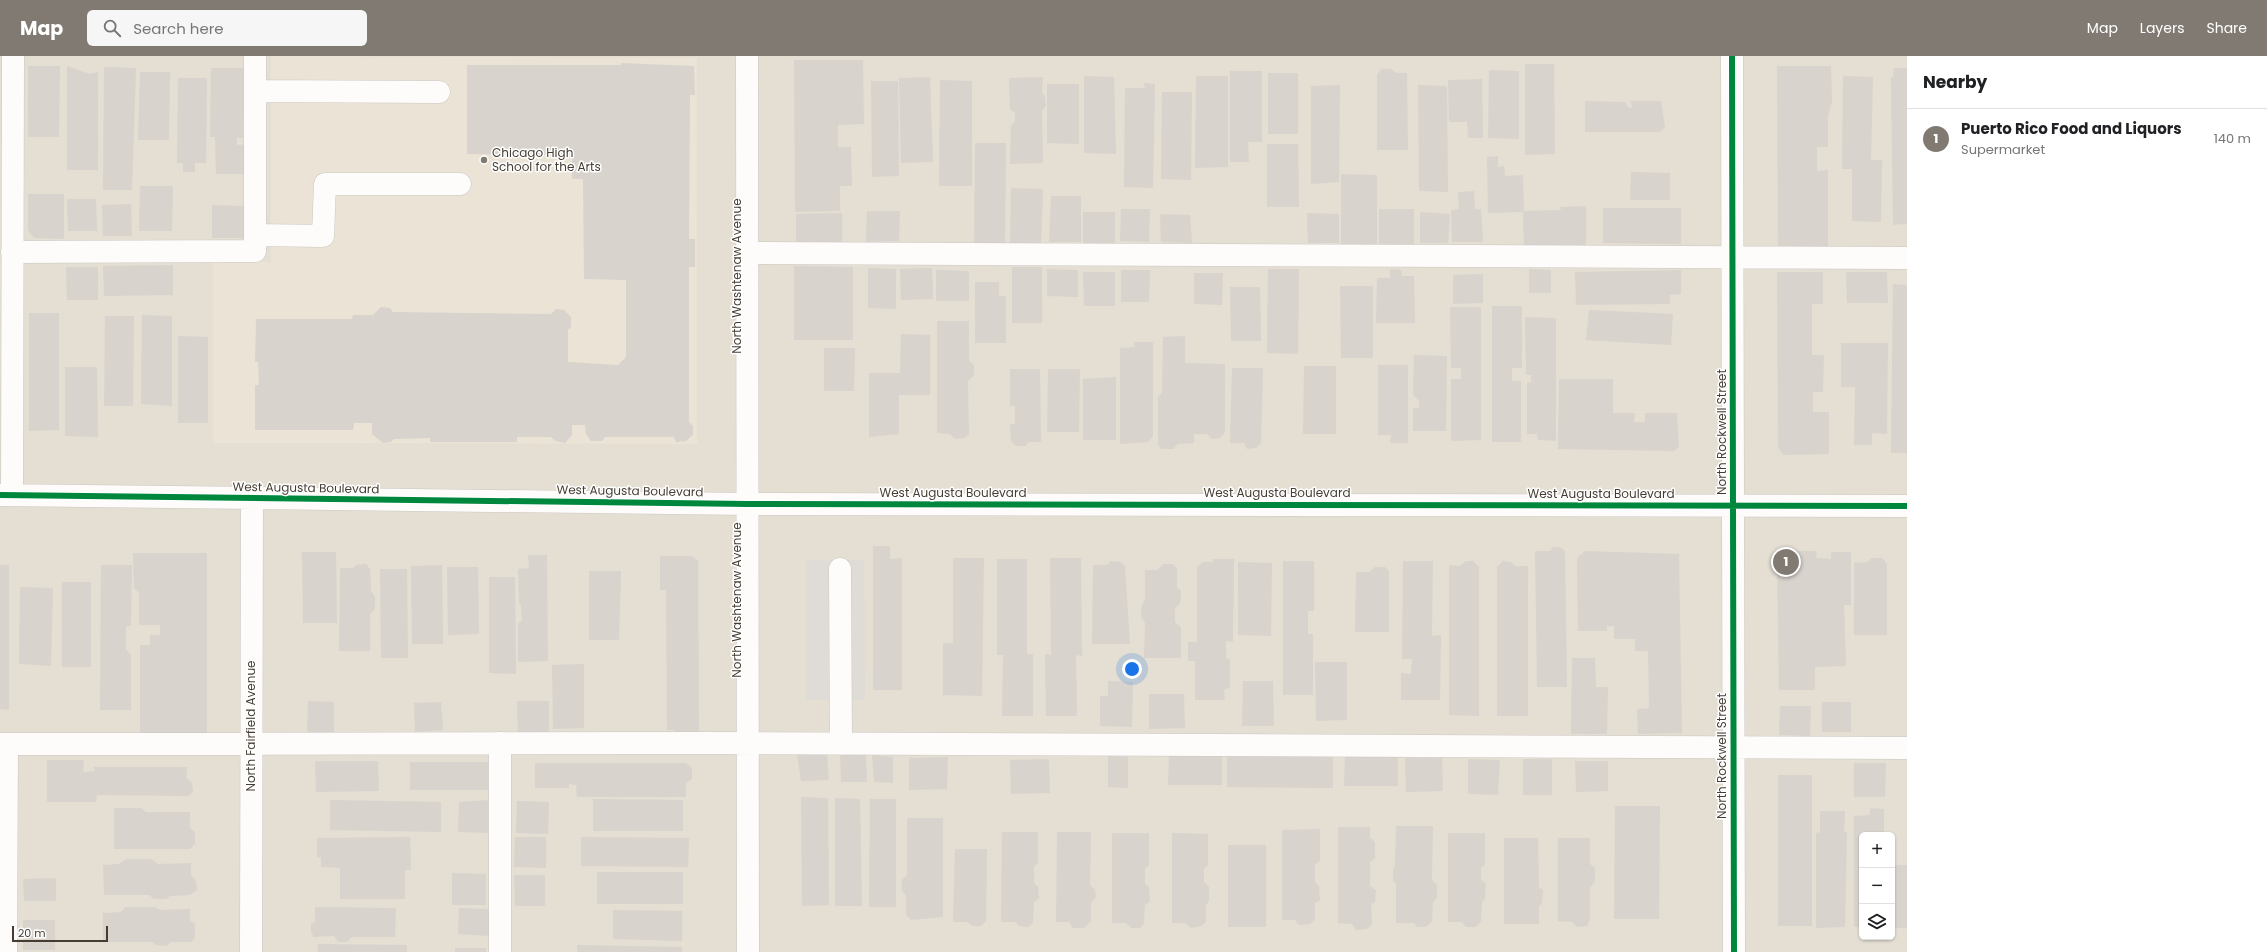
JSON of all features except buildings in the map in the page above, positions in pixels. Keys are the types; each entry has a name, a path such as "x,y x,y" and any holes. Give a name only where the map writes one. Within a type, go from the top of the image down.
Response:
{"street":[{"path":"6,495 12,252 13,56"},
{"path":"12,252 255,251 255,56"},
{"name":"North Washtenaw Avenue","path":"747,56 748,952"},
{"name":"North Rockwell Street","path":"1732,56 1734,952"},
{"path":"255,91 439,92"},
{"path":"255,235 323,236 325,184 460,184"},
{"path":"747,253 1907,258"},
{"name":"West Augusta Boulevard","path":"6,495 748,504 1907,506"},
{"name":"North Fairfield Avenue","path":"251,952 250,744 252,499"},
{"path":"840,569 841,744"},
{"path":"500,743 500,952"},
{"path":"6,952 3,744 748,743 1907,748"}],"shaded area":[{"path":"0,56 1907,56 1907,952 0,952"},
{"name":"Chicago High School for the Arts","path":"271,56 697,58 697,444 213,443 213,262 271,262"},
{"path":"806,560 864,560 865,700 806,700"}],"cycle path":[{"path":"1732,56 1734,952"},
{"path":"0,495 748,504 1907,506"}],"place":[{"name":"Chicago High School for the Arts","path":"484,160"},
{"name":"Puerto Rico Food and Liquors","path":"1786,562"}]}
